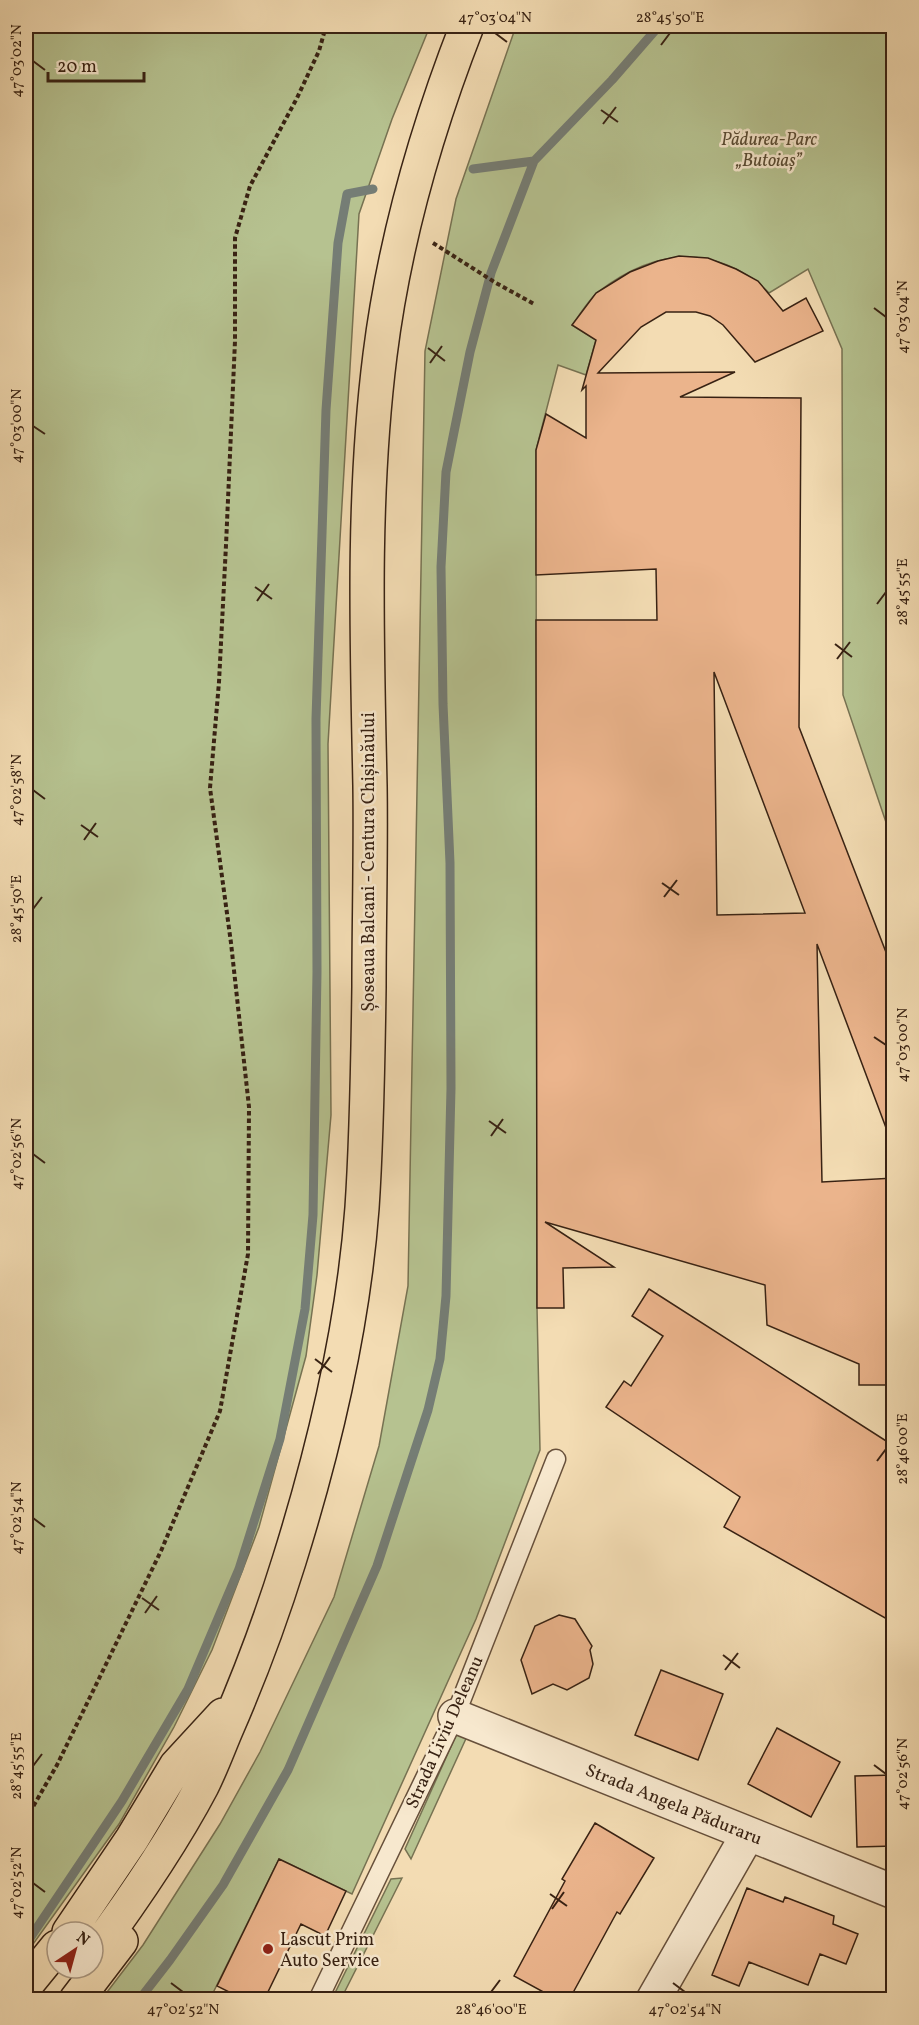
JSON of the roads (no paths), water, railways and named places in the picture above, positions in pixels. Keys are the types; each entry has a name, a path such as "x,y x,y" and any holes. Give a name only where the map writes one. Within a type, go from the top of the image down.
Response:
{"highway":[{"name":"Șoseaua Balcani - Centura Chișinăului","path":"105,1937 152,1870 202,1785 242,1694 270,1621 311,1489 334,1397 351,1309 362,1212 367,1114 370,790 366,561 370,463 383,337 397,255 422,157 467,26"},
{"name":"Șoseaua Balcani - Centura Chișinăului","path":"77,1920 132,1839 176,1766 242,1694"},
{"path":"96,1920 242,1694"},
{"path":"76,2000 117,1947 167,1874 219,1787 242,1694"},
{"path":"26,1985 45,1962"},
{"path":"36,2000 52,1980"},
{"path":"57,2000 73,1980"}],"street":[{"name":"Strada Angela Păduraru","path":"455,1716 894,1892"},
{"path":"654,2000 748,1834"}],"lane":[{"name":"Strada Liviu Deleanu","path":"318,2000 455,1716 556,1459"}],"waterway":[{"path":"473,169 534,161 612,80 659,26"},
{"path":"139,2000 223,1885 288,1770 377,1566 428,1410 440,1359 446,1296 451,1088 450,863 443,704 441,567 446,472 470,352 491,273 534,161"},
{"path":"26,1944 122,1801 188,1689 239,1569 280,1439 305,1309 313,1215 317,972 316,719 326,410 338,243 347,194 373,189"}],"place":[{"name":"Lascut Prim Auto Service","path":"268,1949"}],"park label":[{"name":"Pădurea-Parc „Butoiaș”","path":"769,149"}]}
